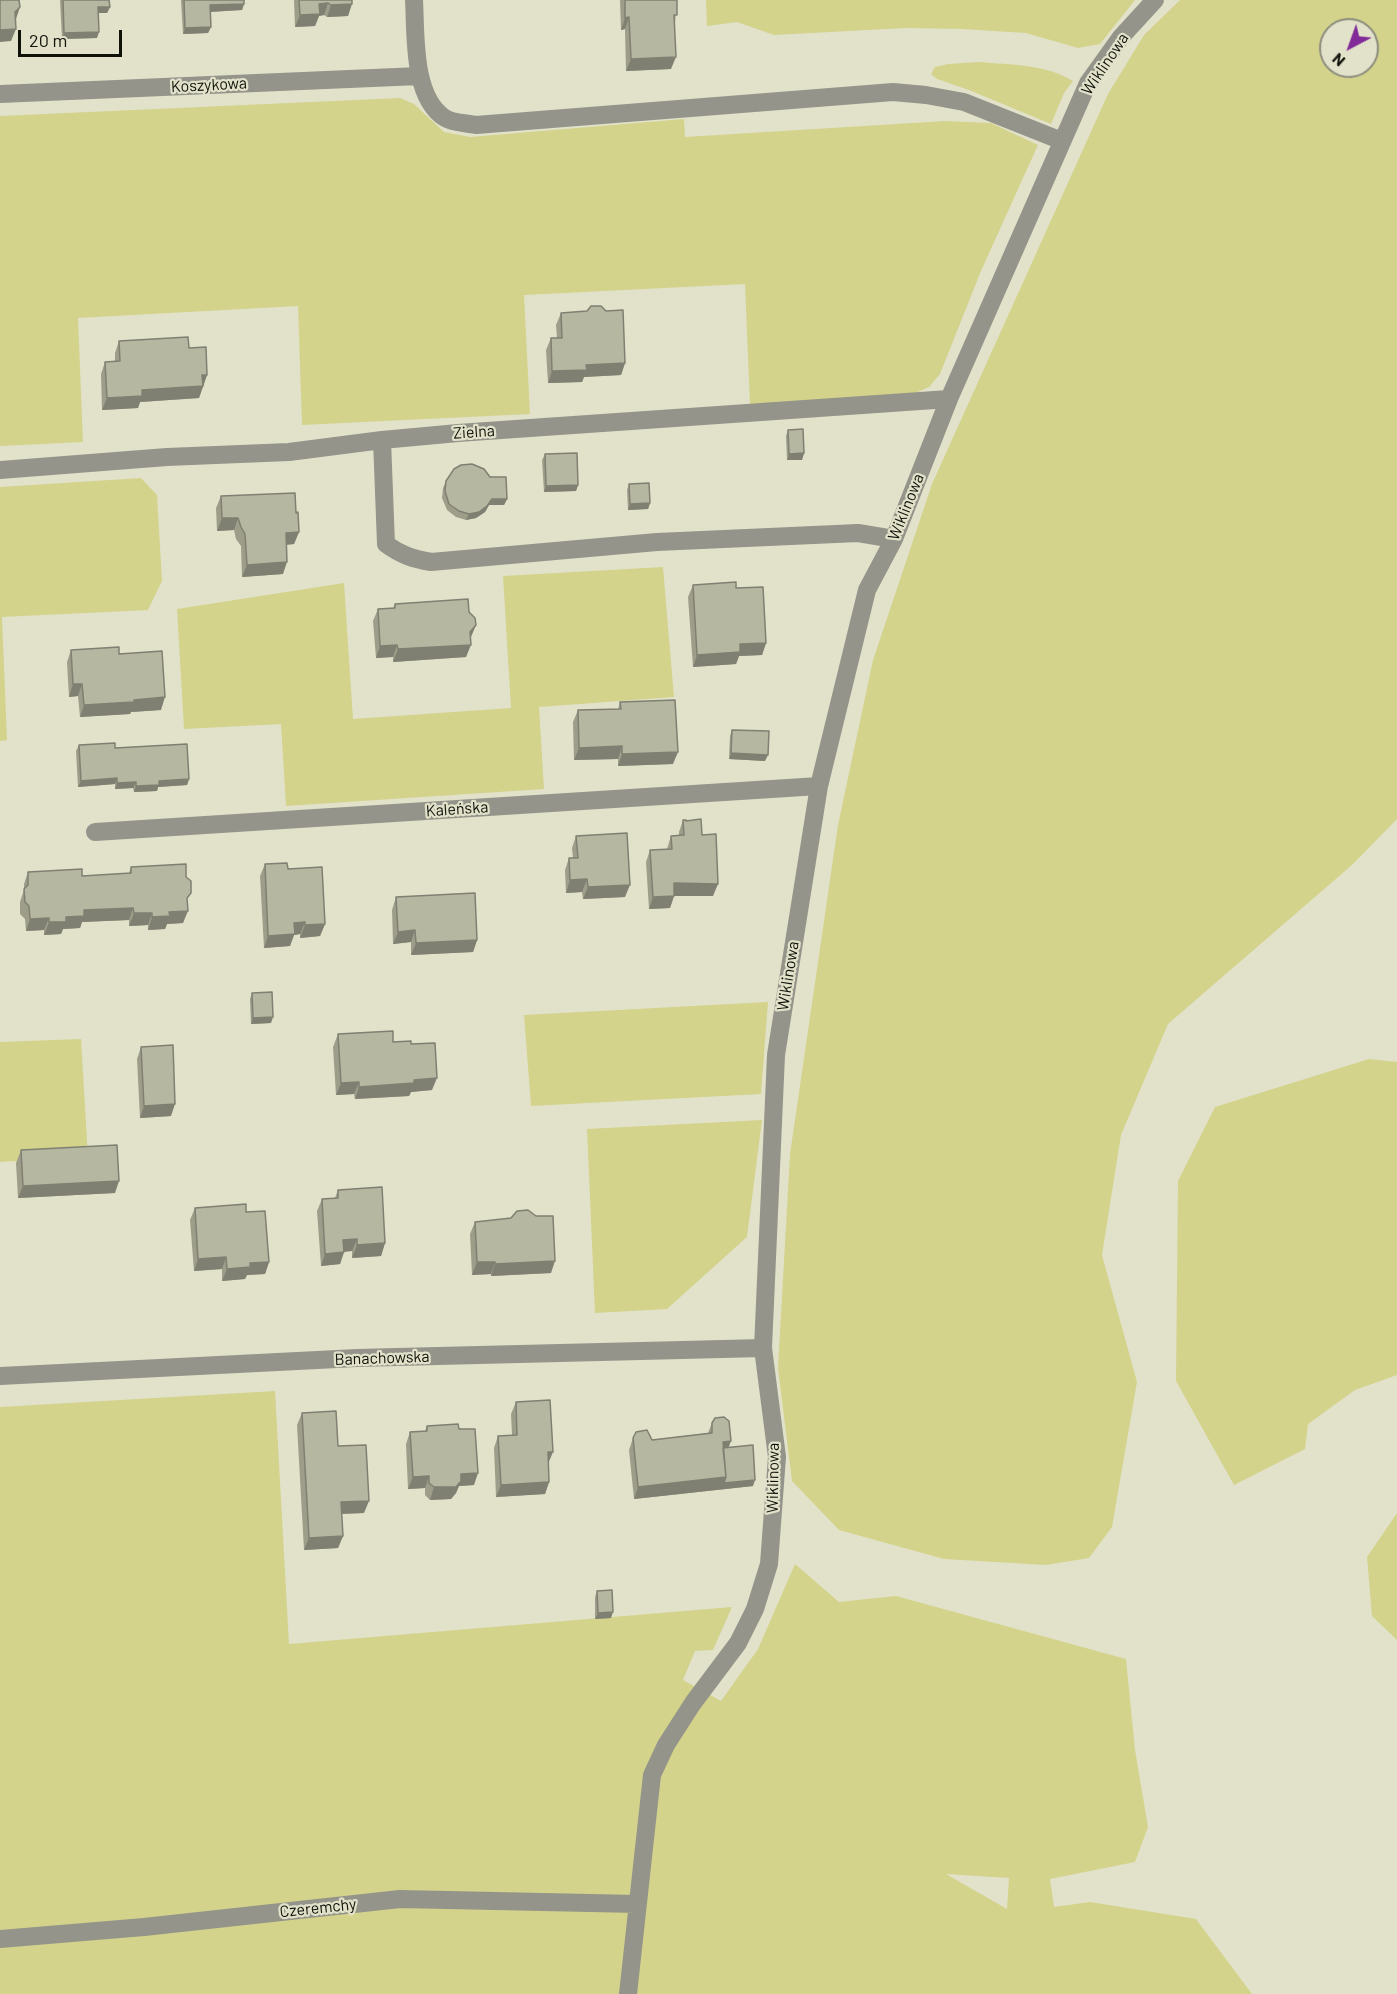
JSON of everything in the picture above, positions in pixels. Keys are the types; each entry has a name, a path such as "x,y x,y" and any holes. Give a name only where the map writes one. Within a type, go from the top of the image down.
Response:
{"street":[{"path":"414,0 418,76 429,101 445,119 476,125 893,92 964,102 1062,141"},
{"name":"Wiklinowa","path":"628,1994 652,1775 666,1745 693,1703 738,1643 755,1609 769,1564 777,1457 763,1348 776,1055 819,786 867,590 894,539 949,399 1088,83 1121,37 1155,0"},
{"name":"Koszykowa","path":"0,94 418,76"},
{"name":"Zielna","path":"0,470 167,457 289,452 382,440 949,399"},
{"path":"382,440 386,544 399,554 431,562 657,542 858,532 894,539"},
{"name":"Kaleńska","path":"94,832 819,786"},
{"name":"Banachowska","path":"0,1376 357,1358 763,1348"},
{"name":"Czeremchy","path":"0,1939 144,1927 400,1899 638,1904"}],"shaded area":[{"path":"706,0 1135,0 1100,44 1078,48 1026,33 961,29 906,28 774,35 737,22 707,26"},
{"path":"1180,0 1397,0 1397,819 1352,865 1168,1024 1121,1135 1102,1255 1137,1382 1112,1527 1089,1558 1046,1565 944,1559 839,1530 792,1481 778,1368 790,1154 838,825 873,660 932,484 1108,94 1144,35"},
{"path":"980,62 1040,68 1063,75 1073,81 1064,93 1051,124 937,79 931,74 935,67"},
{"path":"400,98 414,104 444,132 470,137 684,119 685,137 945,121 991,123 1038,145 981,271 940,374 929,387 902,399 750,405 745,284 524,295 530,414 302,425 298,306 78,318 83,442 0,446 0,116"},
{"path":"141,478 157,495 162,581 148,610 2,617 7,740 0,741 0,487"},
{"path":"663,567 674,697 539,707 544,789 286,806 281,724 184,729 177,609 344,583 353,719 511,708 503,576"},
{"path":"768,1002 761,1094 531,1106 524,1015"},
{"path":"81,1039 88,1157 0,1162 0,1042"},
{"path":"1369,1059 1397,1062 1397,1375 1355,1390 1308,1424 1305,1449 1234,1485 1176,1381 1178,1181 1215,1107"},
{"path":"762,1120 747,1237 667,1309 595,1313 587,1129"},
{"path":"275,1391 289,1644 732,1607 713,1650 695,1651 683,1680 721,1701 758,1649 795,1564 839,1602 896,1596 1126,1659 1135,1750 1148,1827 1135,1862 1050,1879 1054,1907 1090,1902 1196,1919 1252,1994 0,1994 0,1407","holes":["946,1874 1009,1878 1007,1909"]},
{"path":"1397,1513 1397,1640 1372,1616 1367,1557"}],"building":[{"path":"0,0 19,0 20,7 15,12 16,29 0,30"},
{"path":"63,0 109,0 110,7 98,7 99,32 64,33"},
{"path":"184,0 244,0 244,4 210,5 211,27 185,28"},
{"path":"299,0 352,0 352,4 319,4 320,14 300,15"},
{"path":"625,0 677,0 677,15 674,15 676,57 631,59 629,17 625,18"},
{"path":"591,306 601,306 606,311 623,310 625,363 586,365 587,370 552,371 551,338 562,338 561,313 587,311"},
{"path":"188,337 189,348 206,347 207,375 202,375 203,386 142,390 142,396 107,398 105,362 120,361 119,341"},
{"path":"803,429 804,453 789,454 788,430"},
{"path":"577,453 578,485 546,486 545,454"},
{"path":"472,464 484,469 490,477 506,477 507,499 492,499 479,512 469,514 449,504 445,491 446,481 454,469 461,465"},
{"path":"649,483 650,503 630,504 629,484"},
{"path":"295,493 299,532 286,533 287,562 247,565 245,534 238,518 222,518 221,496"},
{"path":"736,582 736,588 763,587 766,643 740,644 740,652 697,655 693,585"},
{"path":"468,599 469,612 475,618 476,625 470,632 471,645 398,649 397,645 380,646 378,609 395,608 395,604"},
{"path":"119,647 119,654 162,651 165,697 134,700 134,702 84,705 82,684 73,684 71,650"},
{"path":"675,700 678,752 622,754 622,746 579,748 578,710 621,709 620,702"},
{"path":"732,730 769,731 768,755 731,753"},
{"path":"115,743 115,748 187,744 189,779 159,781 159,785 136,786 136,782 117,783 117,778 81,781 79,745"},
{"path":"701,819 702,835 716,834 718,884 674,883 674,896 653,897 650,850 672,849 671,836 684,835 683,820"},
{"path":"627,833 630,885 588,887 587,879 570,880 569,858 578,858 576,836"},
{"path":"287,863 288,869 322,867 325,924 294,923 295,934 268,936 265,864"},
{"path":"186,864 186,877 191,881 191,893 187,898 188,911 169,912 170,916 152,917 152,913 134,913 133,908 84,910 84,916 66,917 66,922 49,922 49,918 30,919 29,906 25,902 24,889 28,885 28,872 82,869 82,876 131,873 131,867"},
{"path":"475,893 477,940 416,943 415,930 398,932 396,897"},
{"path":"272,992 273,1017 253,1018 252,993"},
{"path":"393,1031 393,1042 435,1043 437,1078 414,1080 414,1083 359,1087 359,1082 341,1083 338,1034"},
{"path":"173,1045 175,1104 144,1106 141,1047"},
{"path":"117,1145 119,1181 23,1186 21,1150"},
{"path":"382,1187 385,1243 357,1245 357,1239 343,1240 344,1252 325,1254 322,1199 338,1198 338,1190"},
{"path":"246,1204 246,1212 265,1211 269,1262 250,1263 250,1267 227,1269 226,1257 198,1259 195,1208"},
{"path":"528,1210 536,1216 553,1216 555,1261 495,1264 495,1262 477,1262 475,1222 511,1218 517,1211"},
{"path":"550,1400 553,1452 548,1452 549,1482 501,1485 498,1436 517,1435 516,1402"},
{"path":"336,1411 338,1446 366,1445 369,1501 341,1502 343,1536 309,1538 302,1413"},
{"path":"724,1417 729,1421 731,1441 723,1442 726,1477 638,1487 633,1438 636,1432 647,1430 652,1440 712,1433 712,1423 715,1418"},
{"path":"458,1424 459,1429 475,1429 478,1473 461,1474 461,1481 456,1487 434,1487 429,1483 429,1476 413,1477 410,1432 427,1431 427,1426"},
{"path":"753,1445 755,1480 724,1483 726,1477 723,1448"},
{"path":"612,1590 613,1612 598,1613 597,1591"}]}
